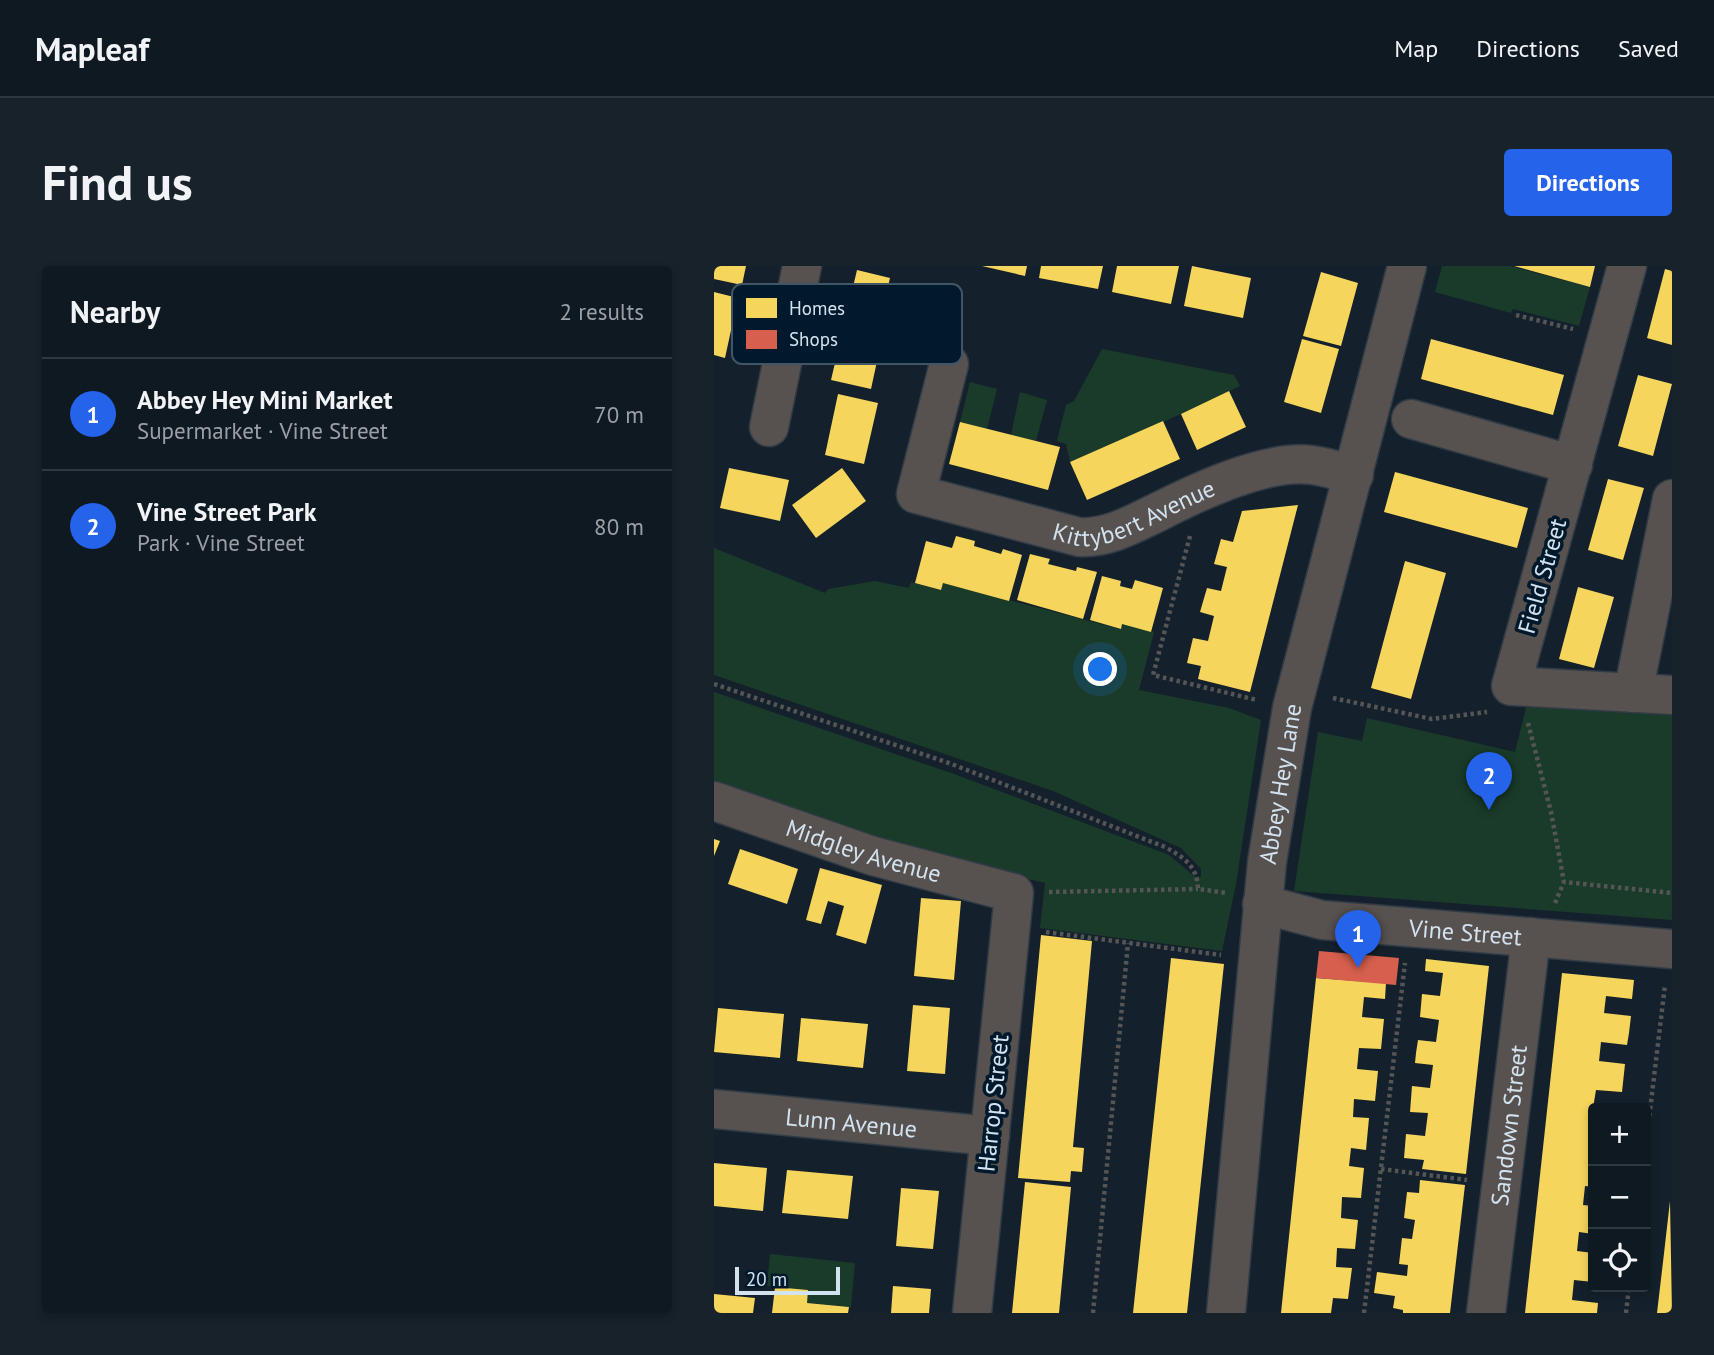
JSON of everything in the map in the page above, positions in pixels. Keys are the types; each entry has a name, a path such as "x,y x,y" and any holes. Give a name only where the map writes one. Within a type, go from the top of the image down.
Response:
{"street":[{"path":"798,284 802,266"},
{"name":"Abbey Hey Lane","path":"1226,1313 1262,904 1295,699 1407,266"},
{"name":"Field Street","path":"1502,698 1573,466 1627,266"},
{"path":"769,427 782,364"},
{"name":"Kittybert Avenue","path":"949,364 916,494 1091,538 1133,524 1194,494 1275,467 1311,464 1354,475"},
{"path":"1411,419 1573,466"},
{"path":"1633,692 1672,499"},
{"path":"1502,698 1633,692 1672,695"},
{"name":"Midgley Avenue","path":"714,801 873,856 1012,910"},
{"name":"Vine Street","path":"1262,904 1322,920 1670,948"},
{"name":"Harrop Street","path":"972,1313 1012,910"},
{"name":"Sandown Street","path":"1486,1313 1531,937"},
{"name":"Lunn Avenue","path":"714,1110 990,1136"}],"path":[{"path":"1516,314 1608,338"},
{"path":"1191,535 1153,675 1432,719 1502,698"},
{"path":"714,684 949,763 1165,848 1192,866 1198,876 1198,889"},
{"path":"1528,721 1564,882 1551,911 1531,937"},
{"path":"1564,882 1672,893"},
{"path":"1012,910 1198,889 1227,893 1262,904"},
{"path":"1012,910 1128,943 1257,960"},
{"path":"1093,1313 1128,943"},
{"path":"1651,1103 1670,948"},
{"path":"1364,1313 1406,958"},
{"path":"1381,1169 1467,1180"},
{"path":"1626,1313 1628,1292"}],"green space":[{"path":"1442,266 1510,266 1590,287 1579,326 1513,309 1511,313 1435,292"},
{"path":"1102,349 1234,375 1240,386 1070,462 1066,444 1057,441 1066,405 1074,401"},
{"path":"970,382 997,389 987,429 960,422"},
{"path":"1020,392 1047,400 1036,441 1011,435"},
{"path":"714,548 825,593 828,589 875,581 909,588 911,582 940,590 943,583 1120,629 1122,624 1154,632 1139,690 1229,708 1261,720 1236,884 1222,951 1040,928 1045,883 878,842 714,785 714,692 954,774 1169,855 1194,876 1201,877 1201,869 1181,848 1053,791 714,675"},
{"path":"1529,696 1672,703 1672,920 1294,891 1318,732 1362,741 1367,718 1515,752"},
{"path":"770,1254 855,1263 851,1307 807,1303 807,1290 767,1286"}],"building: Homes":[{"path":"714,266 746,266 742,284 714,279"},
{"path":"982,266 1027,266 1025,276"},
{"path":"1041,266 1103,266 1098,289 1039,278"},
{"path":"1117,266 1179,266 1171,304 1112,292"},
{"path":"1192,266 1251,278 1243,318 1184,306"},
{"path":"1514,266 1595,266 1590,287"},
{"path":"1665,269 1672,271 1672,345 1647,338"},
{"path":"857,270 890,278 889,284 854,284"},
{"path":"1321,272 1358,283 1341,346 1303,336"},
{"path":"714,292 732,296 732,326 725,358 714,355"},
{"path":"1302,339 1339,349 1321,413 1284,402"},
{"path":"1431,339 1564,375 1553,415 1421,379"},
{"path":"835,364 876,364 871,389 831,380"},
{"path":"1638,375 1672,384 1653,456 1618,446"},
{"path":"1229,391 1246,427 1197,450 1181,414"},
{"path":"838,394 878,403 864,464 825,455"},
{"path":"1163,421 1180,459 1087,500 1070,462"},
{"path":"960,422 1060,447 1048,490 949,464"},
{"path":"729,468 789,480 780,521 720,508"},
{"path":"842,468 866,501 816,538 792,505"},
{"path":"1395,472 1528,508 1517,548 1384,512"},
{"path":"1608,479 1644,488 1623,560 1588,550"},
{"path":"1298,505 1250,692 1198,679 1201,666 1187,663 1193,638 1208,641 1214,616 1200,612 1207,588 1221,591 1227,567 1214,564 1221,539 1233,542 1242,511"},
{"path":"956,536 975,541 974,546 1001,554 1003,549 1022,555 1009,601 943,583 941,590 915,583 926,541 952,548"},
{"path":"1030,554 1050,559 1048,564 1076,571 1077,567 1097,572 1083,619 1017,600"},
{"path":"1405,561 1446,573 1411,699 1371,688"},
{"path":"1102,576 1121,581 1120,586 1132,589 1135,580 1163,588 1151,632 1122,624 1121,629 1090,620"},
{"path":"1578,587 1614,597 1594,668 1559,659"},
{"path":"714,839 720,841 714,856"},
{"path":"740,849 798,869 787,904 728,884"},
{"path":"820,868 882,885 866,944 836,935 844,906 828,901 821,924 806,920"},
{"path":"921,898 961,901 954,980 914,976"},
{"path":"1041,935 1092,941 1073,1147 1084,1148 1082,1172 1071,1171 1070,1182 1018,1178"},
{"path":"1171,958 1224,964 1187,1313 1133,1313"},
{"path":"1426,959 1489,966 1466,1174 1422,1169 1424,1160 1404,1158 1406,1134 1425,1136 1428,1113 1410,1112 1412,1086 1430,1088 1433,1065 1415,1063 1418,1040 1436,1042 1439,1020 1420,1017 1422,994 1440,996 1443,973 1425,971"},
{"path":"1562,973 1634,980 1632,999 1606,996 1604,1013 1631,1016 1627,1045 1601,1042 1599,1061 1625,1064 1622,1092 1596,1090 1594,1103 1588,1103 1588,1186 1585,1186 1583,1205 1588,1206 1588,1233 1579,1232 1577,1251 1588,1252 1588,1281 1574,1280 1572,1300 1598,1303 1597,1313 1525,1313"},
{"path":"1316,978 1386,983 1385,999 1364,997 1362,1017 1384,1019 1381,1049 1359,1048 1357,1069 1378,1071 1375,1101 1354,1099 1353,1117 1369,1118 1366,1150 1351,1148 1349,1166 1364,1168 1361,1198 1342,1197 1341,1218 1358,1220 1355,1249 1337,1248 1336,1267 1352,1268 1348,1299 1333,1298 1331,1313 1281,1313"},
{"path":"913,1005 950,1008 945,1074 907,1071"},
{"path":"718,1008 784,1014 780,1058 714,1052"},
{"path":"801,1018 868,1024 863,1068 797,1061"},
{"path":"714,1163 767,1168 763,1211 714,1206"},
{"path":"787,1170 853,1176 848,1219 782,1213"},
{"path":"1420,1180 1465,1185 1450,1313 1403,1313 1403,1310 1393,1308 1395,1296 1374,1293 1377,1272 1407,1276 1408,1265 1399,1264 1402,1238 1412,1239 1415,1220 1404,1218 1407,1192 1419,1193"},
{"path":"1025,1182 1071,1187 1059,1313 1012,1313"},
{"path":"901,1188 939,1191 933,1249 896,1246"},
{"path":"1670,1201 1672,1313 1657,1313 1663,1262"},
{"path":"893,1286 931,1289 929,1313 891,1313"},
{"path":"775,1287 808,1290 807,1303 849,1307 848,1313 772,1313"},
{"path":"714,1294 755,1298 753,1313 714,1313"}],"building: Shops":[{"path":"1319,951 1399,958 1396,985 1316,978"}],"place":[{"name":"Vine Street Park","path":"1489,810"},
{"name":"Abbey Hey Mini Market","path":"1358,968"}]}
